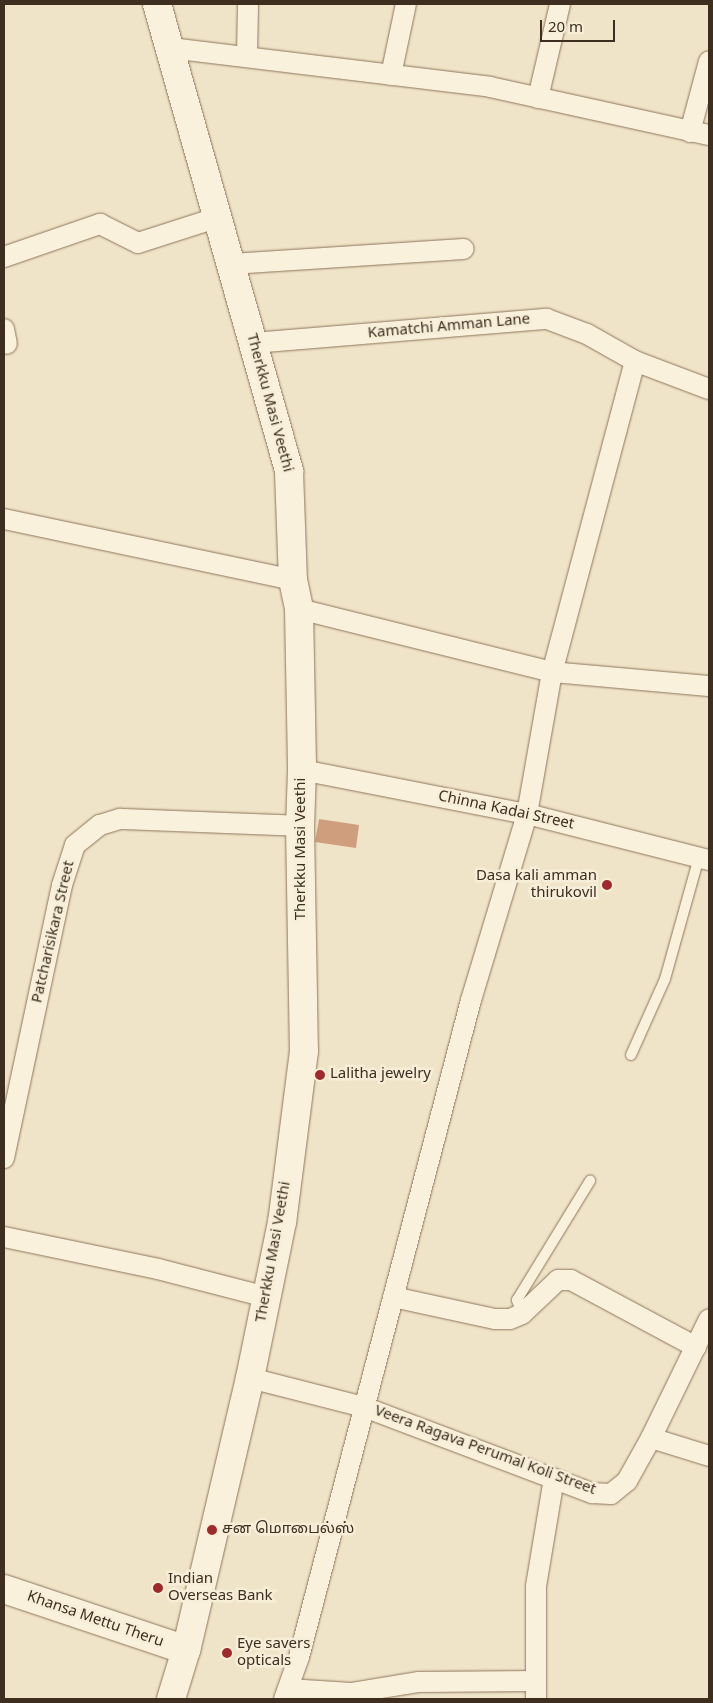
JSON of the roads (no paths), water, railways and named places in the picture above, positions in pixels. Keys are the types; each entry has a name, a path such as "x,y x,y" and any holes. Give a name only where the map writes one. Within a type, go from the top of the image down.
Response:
{"main road":[{"name":"Therkku Masi Veethi","path":"157,4 219,218 289,472 293,580 299,609 302,770 300,826 304,1050 282,1222 250,1378 186,1650 171,1699"},
{"name":"Khansa Mettu Theru","path":"4,1589 186,1650"}],"street":[{"path":"247,56 248,4"},
{"path":"391,75 406,4"},
{"path":"538,98 560,4"},
{"path":"170,48 490,87 700,134 709,61"},
{"path":"4,257 100,224 138,242 219,218"},
{"path":"231,264 464,249"},
{"name":"Kamatchi Amman Lane","path":"253,343 546,319 587,334 635,361 709,389"},
{"path":"554,1479 536,1586 536,1690 419,1682 351,1692 286,1694 471,1000 527,814 552,672 635,361"},
{"path":"4,518 293,580"},
{"path":"299,609 552,672 709,686"},
{"name":"Chinna Kadai Street","path":"302,770 527,814 704,858"},
{"name":"Patcharisikara Street","path":"4,1158 62,885 75,845 100,825 120,820 300,826"},
{"path":"4,1237 158,1269 266,1298"},
{"path":"393,1298 495,1319 510,1319 522,1314 558,1280 571,1280 696,1347"},
{"name":"Veera Ragava Perumal Koli Street","path":"250,1378 364,1407 592,1493 611,1494 627,1481 652,1438 709,1319"},
{"path":"652,1438 709,1456"}],"lane":[{"path":"631,1056 664,979 704,858"},
{"path":"522,1314 517,1300 590,1181"}],"place":[{"name":"Dasa kali amman thirukovil","path":"607,885"},
{"name":"Lalitha jewelry","path":"320,1075"},
{"name":"சன மொபைல்ஸ்","path":"212,1530"},
{"name":"Indian Overseas Bank","path":"158,1588"},
{"name":"Eye savers opticals","path":"227,1653"}]}
